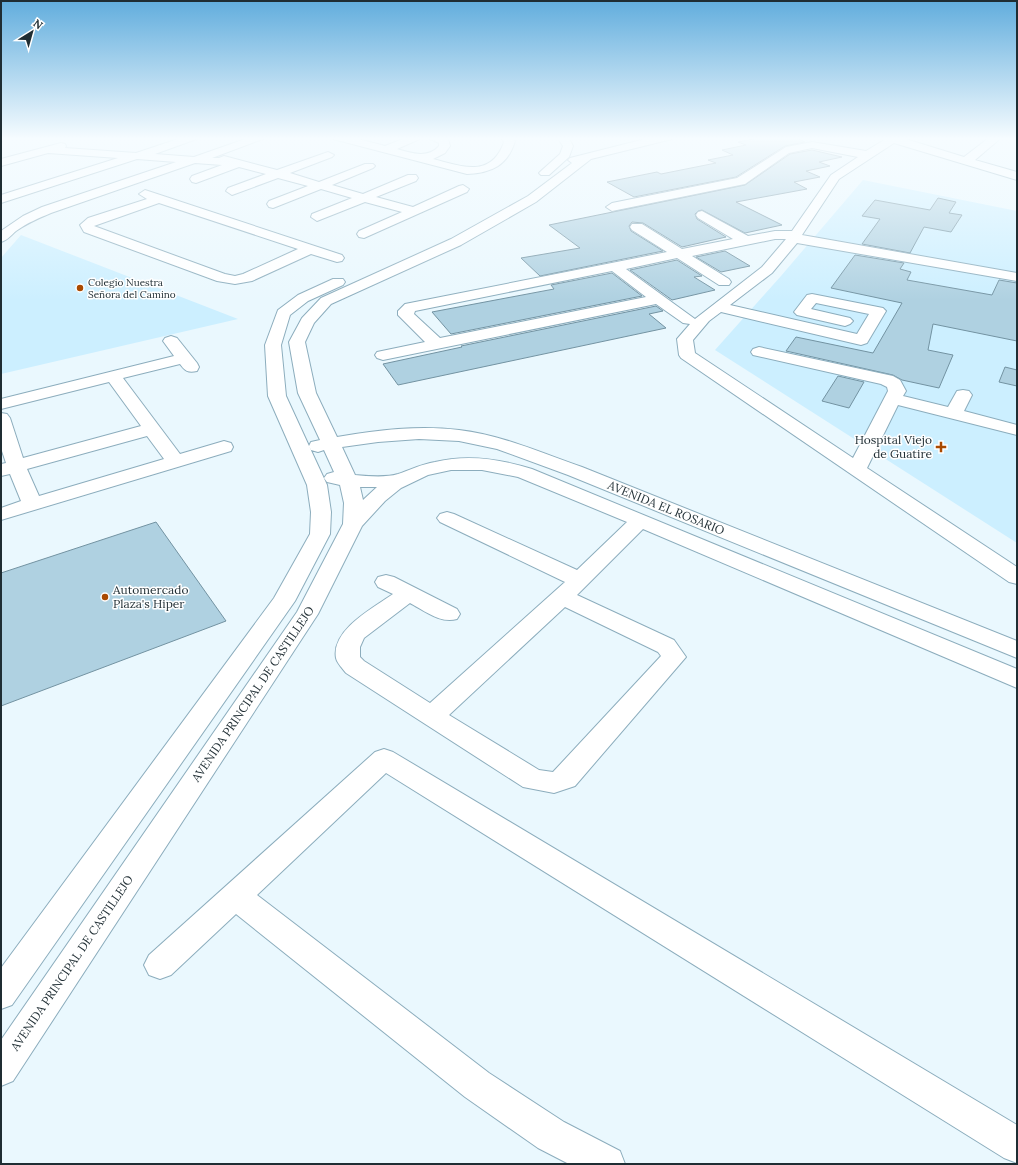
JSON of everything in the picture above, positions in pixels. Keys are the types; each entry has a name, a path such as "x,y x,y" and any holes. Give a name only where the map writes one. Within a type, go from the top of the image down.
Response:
{"street":[{"path":"1,199 25,191"},
{"path":"1,238 5,233 27,218 97,191"},
{"path":"136,191 337,258"},
{"path":"273,204 306,191"},
{"path":"340,191 413,211"},
{"path":"317,217 380,191"},
{"path":"364,234 458,191"},
{"path":"1,994 284,601 320,534 321,512 317,485 277,396 273,345 283,313 302,298 435,241 518,191"},
{"name":"AVENIDA PRINCIPAL DE CASTILLEJO","path":"1,1069 307,614 353,524 354,503 347,480 307,393 296,342 307,321 326,301 456,242 532,199 538,191"},
{"path":"612,207 691,191"},
{"path":"715,191 728,198"},
{"path":"825,191 795,236 767,270 704,318 685,339 687,355 1017,577"},
{"path":"158,199 93,221 86,226 89,229 222,278 235,280 247,278 310,249"},
{"path":"651,199 669,210"},
{"path":"702,215 746,241"},
{"path":"637,227 724,282"},
{"path":"437,344 406,315 407,309 414,305 615,268 775,235 795,236 1017,277"},
{"path":"615,268 688,320"},
{"path":"719,307 861,340 878,311 812,298 802,312 845,321"},
{"path":"383,355 657,299"},
{"path":"1,404 112,375 187,363 171,341"},
{"path":"759,352 887,380 894,384 897,391 894,399 857,469"},
{"path":"112,375 176,462"},
{"path":"954,414 963,395"},
{"path":"894,399 1017,430"},
{"path":"1,418 9,468 33,504"},
{"path":"9,468 152,429"},
{"name":"AVENIDA EL ROSARIO","path":"400,480 379,482 347,480 327,476 304,457 331,443 381,436 423,433 459,436 501,445 575,471 1017,650"},
{"path":"1,514 224,447"},
{"name":"AVENIDA EL ROSARIO","path":"353,524 382,493 400,480 433,467 472,463 496,466 517,471 551,484 1017,679"},
{"path":"408,594 355,634 348,648 348,659 355,667 533,780 554,783 565,779 674,657 666,646 448,518"},
{"path":"432,716 570,589 640,521"},
{"path":"386,582 449,614"},
{"path":"160,965 384,759 1017,1145"},
{"path":"236,896 477,1085 551,1136 607,1164"}],"shaded area":[{"name":"Hospital Viejo de Guatire","path":"853,191 919,191 1017,211 1017,543 715,350"},
{"name":"Colegio Nuestra Señora del Camino","path":"21,235 238,319 1,374 1,258"}],"building":[{"path":"624,191 663,191 634,197"},
{"path":"714,191 794,191 736,202 782,225 745,233 702,210 695,214 697,219 726,237 682,247 643,223 632,222 629,226 631,231 663,251 540,276 521,258 580,248 549,225"},
{"path":"938,198 956,202 949,213 962,215 951,232 924,227 910,253 862,244 880,219 862,216 875,200 930,210"},
{"path":"725,251 750,266 721,272 696,257"},
{"path":"855,255 904,263 900,269 911,272 907,280 992,295 999,280 1017,283 1017,341 933,324 928,350 953,355 939,388 902,380 893,375 786,351 796,337 873,353 902,303 831,288"},
{"path":"677,260 702,276 694,277 715,290 672,300 630,270"},
{"path":"612,273 642,296 451,334 432,312 554,289 551,285"},
{"path":"656,306 663,311 649,314 666,328 398,385 383,364 462,347 461,346"},
{"path":"1005,367 1017,370 1017,386 999,382"},
{"path":"838,376 864,382 849,408 822,401"},
{"name":"Automercado Plaza's Hiper","path":"156,522 226,621 1,706 1,573"}],"place":[{"name":"Colegio Nuestra Señora del Camino","path":"80,288"},
{"name":"Hospital Viejo de Guatire","path":"941,447"},
{"name":"Automercado Plaza's Hiper","path":"105,597"}]}
